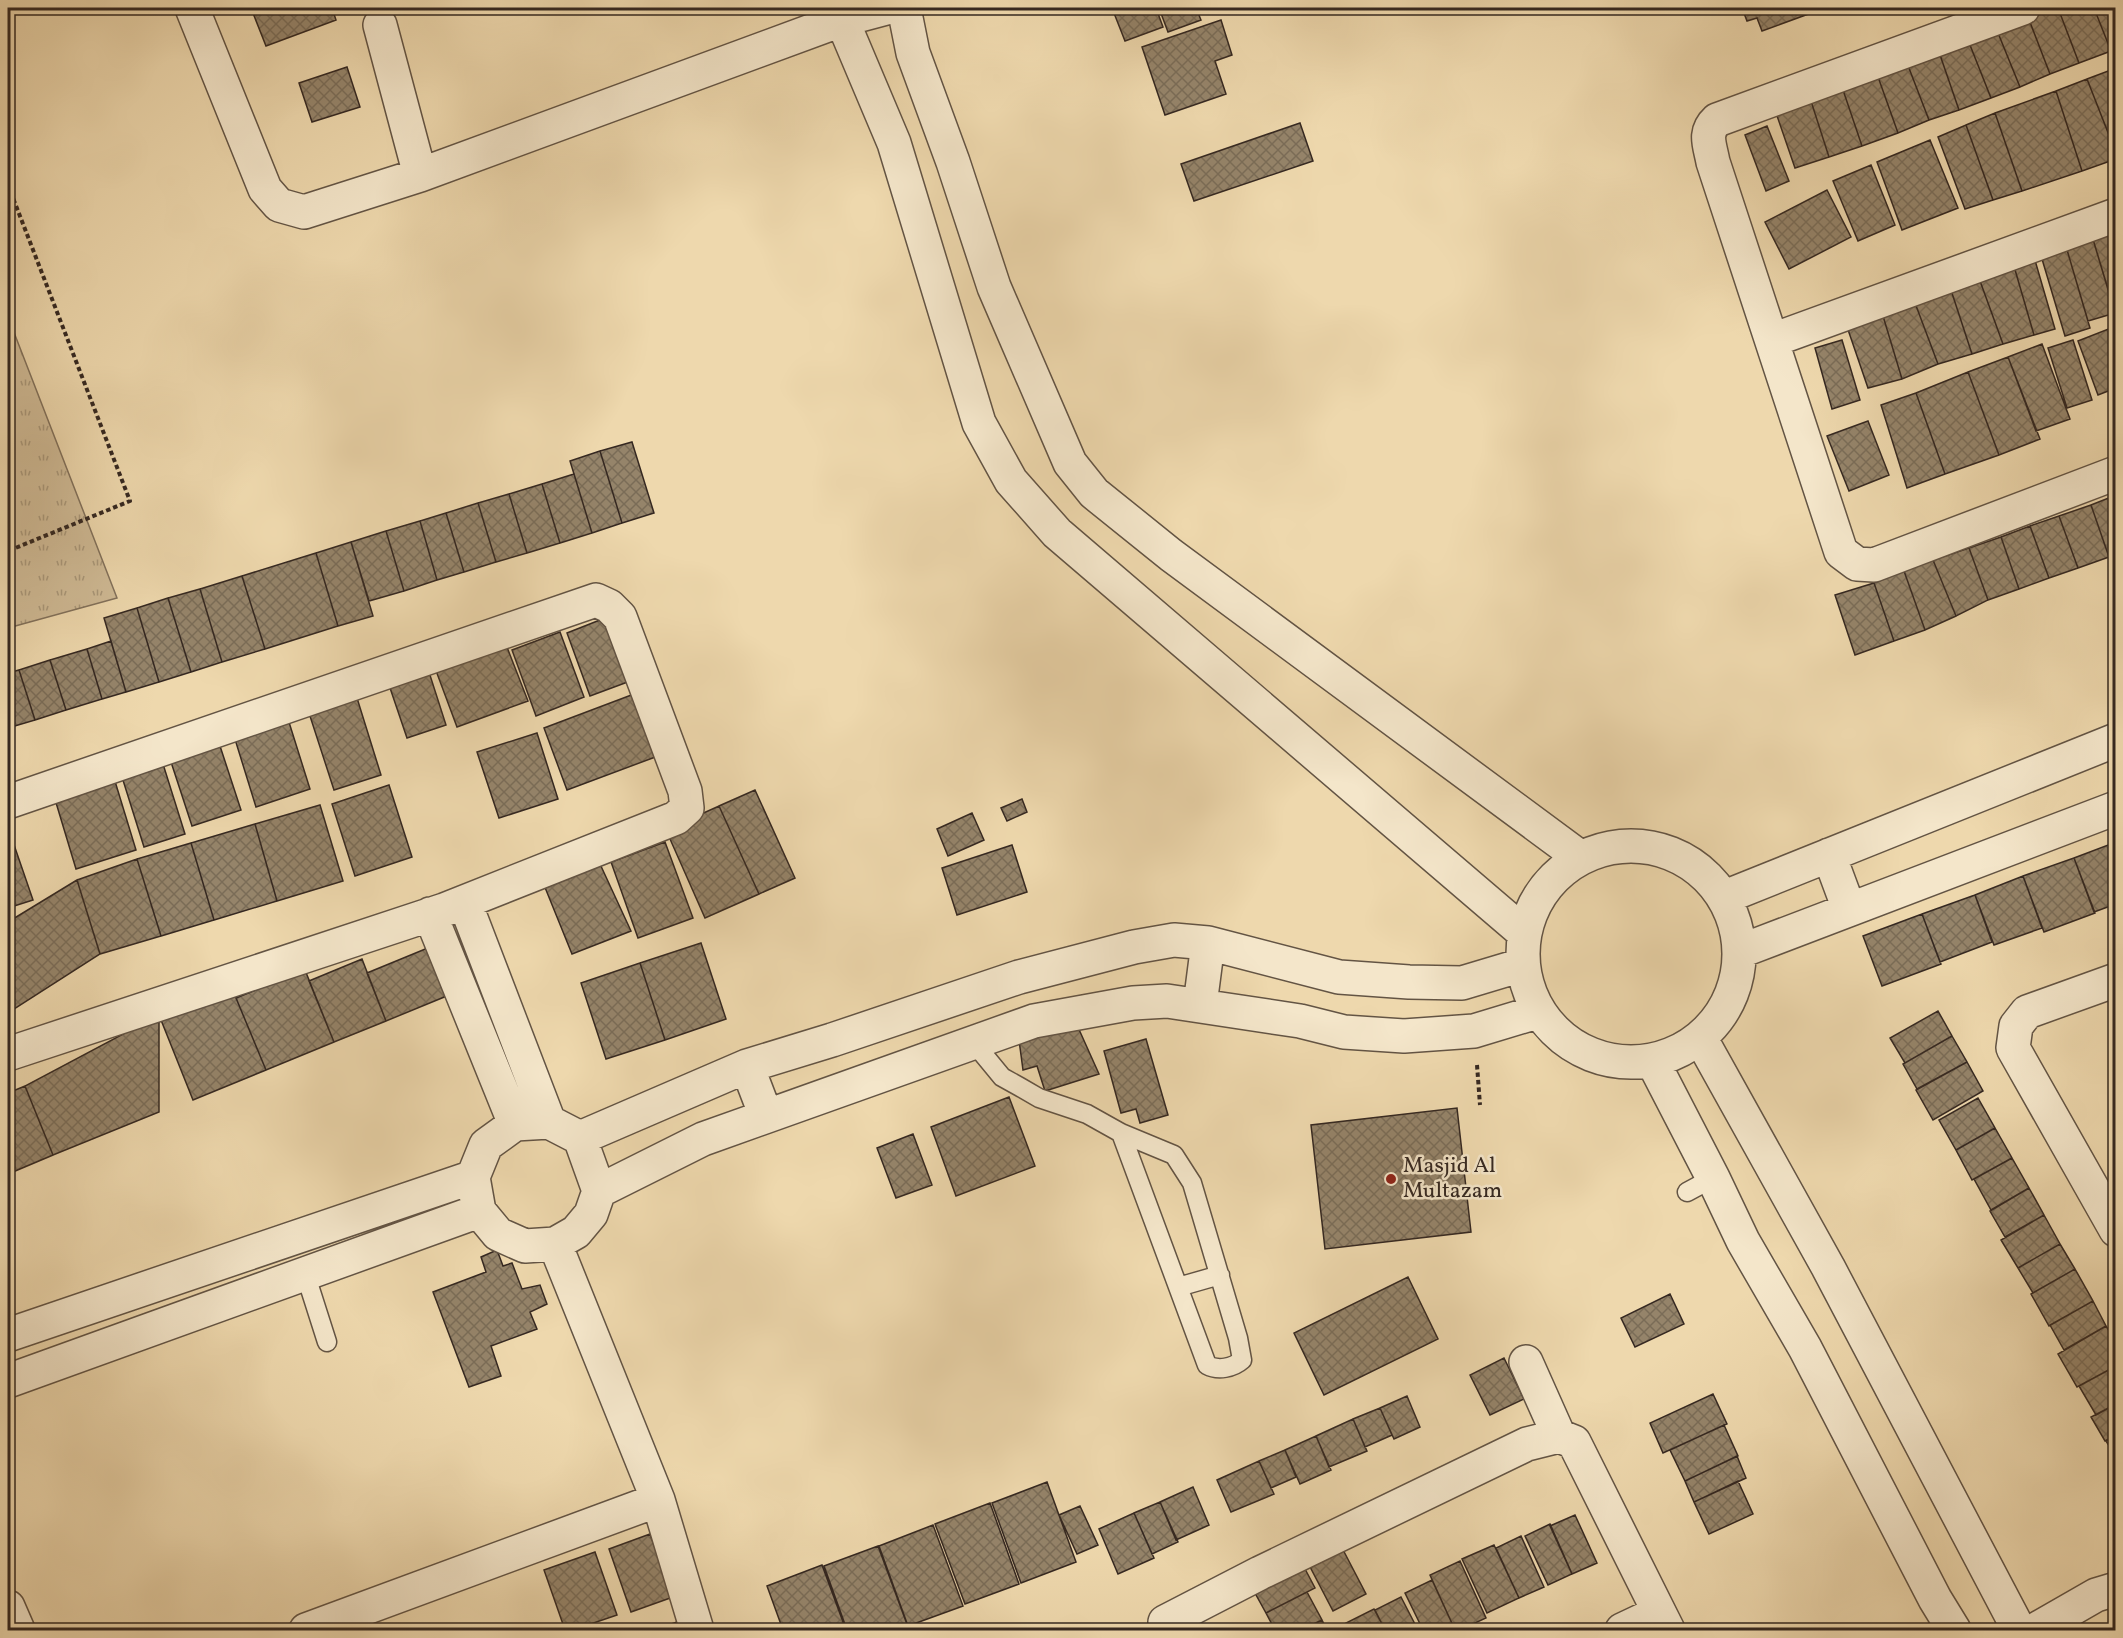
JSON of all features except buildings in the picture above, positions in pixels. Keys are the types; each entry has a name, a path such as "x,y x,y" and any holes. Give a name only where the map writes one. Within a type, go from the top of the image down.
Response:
{"street":[{"path":"192,8 265,189 279,205 304,212 420,175 839,14 886,8"},
{"path":"904,8 914,53 994,287 1070,463 1094,493 1172,555 1581,858"},
{"path":"2023,8 1717,120 1710,127 1708,136 1713,162 1841,552 1857,564 1874,565 2115,473"},
{"path":"839,14 894,143 980,423 1011,481 1057,533 1523,932"},
{"path":"380,25 420,175"},
{"path":"1773,340 2115,215"},
{"path":"943,301 994,287"},
{"path":"8,802 596,600 609,606 620,617 685,791 687,808 676,818 465,903 8,1054"},
{"path":"1725,897 2115,740"},
{"path":"1741,951 2115,808"},
{"path":"1620,845 1661,849 1698,867 1725,897 1741,951 1731,999 1701,1039 1653,1062 1587,1055 1537,1012 1522,965 1523,932 1535,902 1554,876 1581,858 1620,845"},
{"path":"1829,855 1849,909"},
{"path":"465,903 549,1122"},
{"path":"430,914 514,1124"},
{"path":"580,1138 747,1066 1019,977 1134,947 1174,940 1208,943 1339,977 1409,982 1462,983 1522,965"},
{"path":"1200,1005 1208,943"},
{"path":"2115,980 2028,1012 2016,1026 2013,1048 2115,1230"},
{"path":"599,1191 703,1139 848,1087 1034,1022 1133,1003 1167,1001 1200,1005 1300,1021 1344,1032 1404,1036 1474,1031 1537,1012"},
{"path":"1701,1039 1828,1267 2019,1630"},
{"path":"832,1040 848,1087"},
{"path":"1653,1062 1700,1185 1743,1241 1805,1348 1935,1599 1954,1630"},
{"path":"747,1066 766,1116"},
{"path":"549,1122 580,1138 599,1191 591,1214 576,1232 555,1244 525,1246 498,1234 479,1211 473,1177 486,1145 514,1124 549,1122"},
{"path":"8,1335 473,1177"},
{"path":"8,1381 479,1211"},
{"path":"555,1244 658,1500 697,1630"},
{"path":"1526,1362 1559,1436"},
{"path":"1162,1628 1271,1568 1527,1444 1559,1436 1574,1443 1663,1622 1622,1630"},
{"path":"306,1630 658,1500"},
{"path":"2035,1630 2096,1595 2115,1589"},
{"path":"8,1607 18,1630"}],"lane":[{"path":"974,1043 1002,1077 1039,1098 1087,1114 1121,1133 1174,1155 1192,1183 1238,1338 1242,1360 1238,1364 1213,1369 1208,1365 1121,1133"},
{"path":"304,1274 327,1342"},
{"path":"1178,1287 1220,1275"}],"path":[{"path":"8,185 130,501 8,551"}],"green space":[{"path":"8,317 117,598 8,628"}],"place":[{"name":"Masjid Al Multazam","path":"1391,1179"}]}
